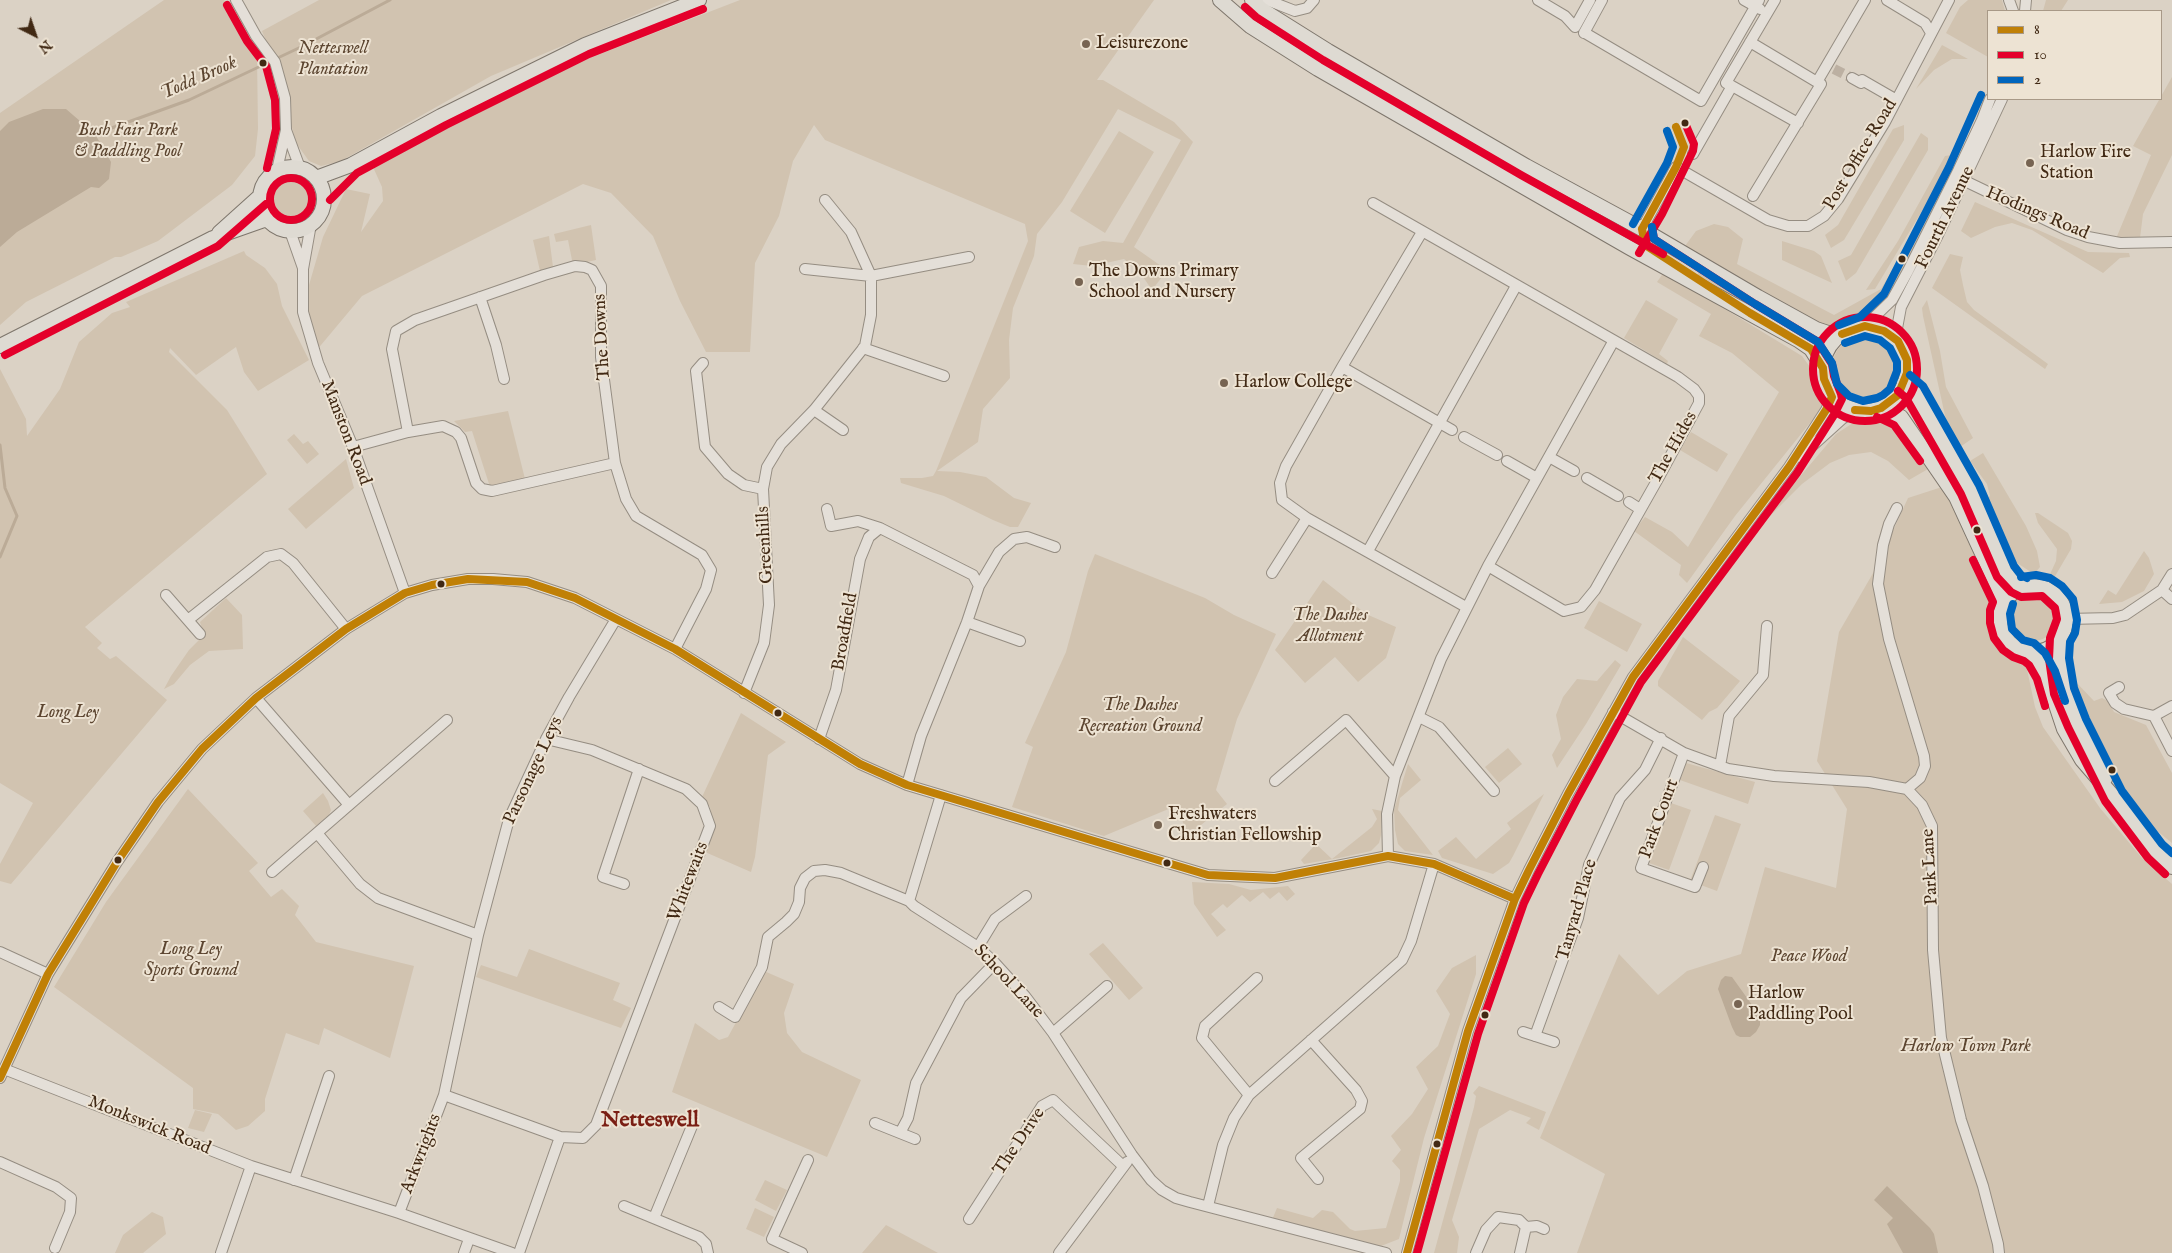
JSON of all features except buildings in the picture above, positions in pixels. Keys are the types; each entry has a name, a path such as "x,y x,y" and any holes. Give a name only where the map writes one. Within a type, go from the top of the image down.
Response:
{"main road":[{"path":"316,178 350,165 441,116 585,45 699,0"},
{"path":"1220,0 1250,26 1318,69 1630,248 1798,340 1811,349 1823,368"},
{"path":"1252,0 1261,9 1335,55 1533,170 1642,229 1758,298 1816,329 1828,333 1842,334 1864,326 1884,331 1895,339 1904,351 1907,373 1898,395 1881,408 1871,411 1855,410 1835,398 1828,389 1824,379 1825,357 1830,346 1842,334"},
{"path":"323,193 350,165"},
{"path":"300,168 316,178 323,193 322,210 311,224 301,230 281,230 267,219 260,205 260,197 265,181 277,170 300,168"},
{"path":"213,238 260,197"},
{"path":"0,346 213,238 267,219"},
{"path":"1904,383 1914,391 1970,490 2005,571 2015,582 2023,587"},
{"path":"1881,408 1902,417 1956,497 2004,601"},
{"path":"2036,585 2055,593 2064,604 2067,619 2065,630 2060,639 2046,650 2029,652 2018,649 2009,642 2003,633 2000,623 2000,612 2004,601 2016,590 2023,587 2036,585"},
{"path":"2060,639 2059,658 2064,691 2077,723 2113,796"},
{"path":"2029,652 2037,659 2046,675 2064,729 2078,752 2151,846 2172,867"}],"street":[{"path":"236,0 256,36 275,62 286,98 286,130 277,170"},
{"path":"1267,0 1295,11 1307,8 1314,0"},
{"path":"1538,0 1564,16 1581,31 1701,101 1757,3"},
{"path":"1581,31 1590,0"},
{"path":"1581,31 1602,0"},
{"path":"1744,0 1757,3 1767,14"},
{"path":"1775,0 1726,83 1798,123"},
{"path":"1817,82 1865,0"},
{"path":"1887,0 1925,23 1931,32"},
{"name":"Post Office Road","path":"1642,229 1676,167 1768,220 1788,226 1808,226 1824,216 1838,199 1885,122 1895,99 1949,0"},
{"path":"1750,42 1821,84 1753,196"},
{"path":"1852,78 1861,83 1862,80 1895,99"},
{"path":"1693,154 1732,86"},
{"name":"Fourth Avenue","path":"1864,326 1892,300 1962,162 1990,100"},
{"name":"Fourth Avenue","path":"1895,339 1901,307 1964,181 2002,100"},
{"path":"286,130 300,168"},
{"name":"Hodings Road","path":"1964,181 2067,230 2088,237 2120,243 2172,242"},
{"name":"Greenhills","path":"744,693 764,643 769,605 763,490 767,466 781,444 814,410 864,348 871,314 871,276 851,232 825,200"},
{"name":"The Hides","path":"1373,203 1678,377 1694,389 1699,396 1699,403 1690,421 1595,590 1581,607 1564,611 1488,566"},
{"name":"Manston Road","path":"311,224 303,269 302,312 318,363 353,448 405,593"},
{"name":"Manston Road","path":"290,231 303,269"},
{"path":"1422,232 1342,367 1286,466 1280,483 1282,500 1307,518 1466,607"},
{"path":"805,269 871,276 969,257"},
{"name":"The Downs","path":"408,432 392,349 396,331 415,320 575,266 585,267 595,274 601,286 601,357 615,463 626,499 636,516 702,555 711,570 706,589 675,649"},
{"path":"1368,552 1516,286"},
{"path":"480,297 504,378"},
{"path":"1388,856 1387,814 1395,776 1441,659 1488,566 1614,342"},
{"path":"864,348 944,376"},
{"path":"703,363 696,371 705,447 728,474 744,485 763,490"},
{"path":"1342,367 1452,430"},
{"path":"1407,1253 1468,1031 1515,899 1568,794 1633,677 1789,466 1826,410 1832,397 1828,389"},
{"path":"814,410 843,430"},
{"path":"1789,466 1836,424 1855,410"},
{"path":"353,448 408,432 444,426 456,432 461,438 476,483 482,489 492,491 615,463"},
{"path":"1464,437 1497,455"},
{"path":"1549,457 1574,471"},
{"path":"1507,461 1537,478"},
{"path":"1587,478 1618,496"},
{"path":"1629,502 1640,509"},
{"path":"1613,712 1684,752 1720,766 1772,776 1869,782 1907,789 1920,778 1925,766 1924,756 1889,639 1878,584 1883,545 1889,524 1897,508"},
{"path":"827,509 831,526 858,521 880,528 973,575 979,586"},
{"path":"1272,573 1307,518"},
{"name":"Broadfield","path":"819,739 836,690 860,559 869,537 880,528"},
{"path":"907,786 921,736 967,622 979,586 1000,552 1014,539 1027,537 1054,547"},
{"path":"188,620 267,557 281,554 293,563 346,629"},
{"path":"2067,619 2113,618 2125,615 2162,590 2172,574"},
{"path":"2,1074 48,974 117,862 158,802 202,749 256,698 346,629 405,593 468,579 493,578 527,582 575,598 675,649 860,764 907,786 1208,874 1275,878 1388,856 1434,864 1515,899"},
{"path":"2162,590 2172,599"},
{"path":"166,595 200,634"},
{"name":"Parsonage Leys","path":"470,974 478,935 509,819 546,739 578,681 616,619"},
{"path":"967,622 1020,642"},
{"path":"1720,766 1729,716 1763,675 1767,626"},
{"path":"2119,687 2109,692 2115,703 2124,709 2154,716 2172,706"},
{"path":"256,698 349,805"},
{"path":"2154,716 2172,751"},
{"path":"1419,717 1439,727 1494,791"},
{"path":"272,872 446,720"},
{"path":"1275,781 1346,720 1395,776"},
{"name":"Tanyard Place","path":"1535,1036 1576,923 1587,869 1620,798 1645,770 1661,738"},
{"name":"Whitewaits","path":"546,739 592,750 686,789 702,804 710,826 632,1028"},
{"name":"Park Court","path":"1684,752 1641,868 1695,886 1702,868"},
{"path":"624,884 603,877 639,770"},
{"name":"Park Lane","path":"1907,789 1922,806 1932,826 1933,950 1941,1038 1961,1120 1983,1186 1999,1253"},
{"path":"909,901 942,795"},
{"path":"317,833 360,884 378,898 478,935"},
{"path":"1208,1206 1223,1145 1234,1118 1249,1096 1402,960 1411,941 1434,864"},
{"name":"School Lane","path":"719,1007 735,1017 762,968 768,937 794,914 805,878 814,871 825,870 841,873 909,901 978,947 995,963 1025,996 1053,1033 1132,1155 1151,1180 1162,1190 1176,1198 1368,1251 1386,1253"},
{"path":"978,947 995,919 1026,896"},
{"path":"0,952 48,974"},
{"path":"900,1133 908,1118 916,1083 961,998 995,963"},
{"name":"Arkwrights","path":"399,1213 444,1095 470,974"},
{"path":"1249,1096 1202,1038 1205,1026 1258,978"},
{"name":"School Lane","path":"1053,1033 1108,986"},
{"name":"Arkwrights","path":"444,1095 560,1137 583,1138 596,1125 632,1028"},
{"path":"1523,1032 1554,1042"},
{"path":"1310,1040 1356,1090 1362,1101 1360,1109 1300,1158 1318,1178"},
{"name":"Monkswick Road","path":"2,1074 251,1166 399,1213 512,1253"},
{"path":"294,1180 330,1076"},
{"name":"The Drive","path":"970,1219 1042,1106 1053,1100 1124,1166"},
{"path":"875,1123 915,1138"},
{"path":"654,1218 692,1126"},
{"path":"520,1253 560,1137"},
{"path":"1059,1253 1132,1155"},
{"path":"802,1253 772,1239 808,1160"},
{"path":"0,1162 56,1187 71,1198 70,1212 55,1248"},
{"path":"221,1253 251,1166"},
{"path":"624,1206 699,1237 706,1244 708,1253"},
{"path":"1476,1253 1486,1230 1498,1217 1518,1220 1526,1227 1537,1226 1544,1229"},
{"path":"1520,1253 1526,1227"},
{"path":"464,1253 469,1239"}],"green space":[{"name":"Bush Fair Park & Paddling Pool","path":"164,0 224,0 257,56 258,129 255,156 232,185 158,241 121,257 115,257 26,302 0,325 0,113"},
{"name":"Netteswell Plantation","path":"319,0 671,0 491,76 341,161 321,166 309,161 296,143 275,62 262,31"},
{"path":"740,0 1154,0 1097,80 1103,80 1174,122 1193,142 1134,247 1164,268 1162,277 1152,290 1141,274 1124,259 1092,266 1073,264 1079,247 1103,241 1123,243 1181,140 1118,109 1062,202 1037,234 1034,256 1013,308 1009,340 1010,378 983,409 978,442 937,471 960,472 986,477 1014,498 1031,503 1018,527 1010,527 993,520 944,496 901,483 900,478 933,476 936,471 1028,241 1025,224 825,140 814,125 793,161 779,216 755,263 750,352 706,352 680,301 653,236 611,193 583,184 362,296 316,351 306,314 309,285 323,237 346,189 370,194 361,232 383,201 382,187 373,167 461,113 546,75"},
{"path":"1968,0 2002,0 2005,10 1987,10 1987,56 1946,33 1960,7"},
{"path":"2046,0 2068,0 2062,10 2043,10"},
{"path":"1942,45 1968,59 1952,59 1934,70 1916,89"},
{"path":"2172,77 2172,155 2143,214 2140,238 2115,241 2151,155 2133,146 2159,100 2162,100 2162,95"},
{"path":"1904,125 1904,140 1844,240 1831,248 1825,235 1838,225 1893,129"},
{"path":"1976,128 1892,293 1874,313 1834,328 1821,329 1685,246 1696,231 1714,224 1728,227 1743,239 1737,264 1834,315 1881,289"},
{"path":"1119,131 1154,152 1105,233 1070,211"},
{"path":"1921,133 1928,138 1928,150 1856,273 1846,281 1838,261 1851,255"},
{"path":"1952,155 1952,161 1875,289 1866,290 1898,241 1945,156"},
{"path":"298,177 306,180 312,186 315,198 312,210 306,216 290,219 282,216 276,210 273,194 276,186 282,180"},
{"path":"1975,202 2088,252 2129,253 2130,257 2120,258 2103,273 2032,230 2012,223 1995,227 1971,238 1961,231"},
{"path":"591,225 596,260 573,265 568,240 556,242 554,234"},
{"path":"549,236 553,267 540,271 533,240"},
{"path":"1782,241 1814,251 1821,256 1832,283 1782,260"},
{"name":"Long Ley","path":"244,251 246,255 265,268 277,284 282,306 309,360 258,391 244,372 236,347 196,375 170,348 169,352 227,410 267,474 85,627 102,643 97,648 110,659 116,656 167,700 11,884 0,881 0,864 33,803 0,783 0,369 26,419 27,436 60,389 79,342 112,313 130,307 126,302"},
{"path":"1950,254 1963,257 1960,270 1967,302 1974,310 2048,364 2045,369 1932,288"},
{"path":"1699,271 1825,341 1817,352 1813,346 1697,276"},
{"path":"1664,272 1802,356 1820,381 1824,395 1822,408 1735,516 1687,583 1679,575 1681,565 1634,531 1645,517 1672,532 1688,547 1779,392 1732,353 1699,336 1711,314 1657,282"},
{"path":"1646,300 1678,319 1659,354 1668,361 1667,364 1624,338"},
{"path":"1927,300 1940,351 1946,387 1973,438 1960,447 1948,429 1923,316 1922,308"},
{"path":"1864,336 1882,342 1890,350 1896,368 1890,386 1882,394 1864,400 1846,394 1838,386 1832,368 1838,350 1846,342"},
{"path":"508,411 525,479 490,487 472,431 465,432 454,421"},
{"path":"1878,420 1895,424 1928,469 1909,480 1888,461 1871,452 1849,455 1830,463 1802,484 1748,538 1836,434 1853,423"},
{"path":"1691,432 1728,454 1717,472 1680,450"},
{"path":"294,434 303,444 308,441 319,454 307,464 287,440"},
{"path":"1983,453 2026,526 2037,551 2040,567 2034,574 2014,561 2002,536 1984,511 1983,503 1990,496 1987,484 1970,461"},
{"path":"346,459 354,488 306,529 288,509"},
{"name":"Harlow Town Park","path":"1942,487 1984,561 2004,601 2000,617 1994,628 1996,639 2001,646 2025,660 2035,707 2043,727 2100,808 2142,858 2172,884 2172,1253 1577,1253 1605,1174 1540,1138 1619,954 1658,995 1687,971 1741,954 1765,867 1836,888 1847,809 1817,761 1839,632 1876,568 1908,498"},
{"path":"2035,513 2038,513 2068,533 2072,541 2071,549 2051,583 2047,581 2056,561 2057,549 2038,523"},
{"path":"2144,551 2149,558 2154,574 2144,591 2122,602 2099,604 2108,590 2116,595"},
{"name":"The Dashes Recreation Ground","path":"1095,554 1205,598 1234,615 1276,634 1237,719 1216,790 1227,804 1196,829 1185,830 1178,805 1104,836 1012,807 1033,747 1025,743 1066,652 1088,571"},
{"name":"The Dashes Allotment","path":"1323,580 1366,614 1396,627 1386,658 1358,682 1335,657 1305,683 1275,650"},
{"path":"2028,593 2038,593 2047,597 2053,603 2056,608 2056,626 2047,637 2038,641 2028,641 2019,637 2013,631 2009,622 2009,612 2013,603 2019,597"},
{"path":"226,598 242,615 243,649 209,651 190,665 174,684 164,689 189,650 204,635 200,622"},
{"path":"1599,601 1642,624 1627,652 1584,628"},
{"path":"1683,637 1740,681 1717,708 1709,712 1702,720 1658,686 1658,681"},
{"path":"1615,660 1621,665 1557,768 1552,755 1561,739 1556,715 1563,697 1577,679 1597,681"},
{"path":"2073,679 2094,701 2102,698 2108,701 2114,712 2146,725 2172,773 2172,843 2156,830 2092,745 2099,739 2070,686"},
{"path":"741,713 786,742 768,755 755,857 751,872 705,852 713,835 710,807 702,797"},
{"path":"1508,748 1522,764 1499,783 1485,767"},
{"path":"1686,763 1755,782 1748,804 1680,780"},
{"path":"1408,764 1421,780 1400,798 1398,810 1433,855 1405,851 1398,844 1394,810"},
{"name":"Long Ley Sports Ground","path":"188,789 258,863 249,871 271,897 282,889 299,906 295,915 316,942 414,966 390,1058 324,1028 319,1045 286,1033 265,1099 265,1111 248,1126 236,1130 218,1114 193,1109 193,1088 54,987 106,902"},
{"path":"323,793 331,810 329,815 316,826 303,811"},
{"path":"1544,794 1509,863 1493,874 1442,858 1438,851 1456,837 1476,859 1511,829 1507,823"},
{"path":"1671,803 1691,810 1669,870 1649,863"},
{"path":"1372,809 1382,811 1379,843 1371,851 1339,858 1304,864 1301,860 1316,844 1332,859 1372,827 1377,819"},
{"path":"1715,815 1741,824 1717,891 1690,881"},
{"path":"1192,882 1229,884 1251,890 1288,886 1295,894 1287,901 1279,892 1270,899 1263,892 1250,902 1242,895 1227,908 1223,904 1211,914 1226,930 1217,937 1194,904"},
{"path":"1103,943 1143,988 1129,1000 1089,954"},
{"path":"529,949 620,983 613,1000 631,1008 621,1028 476,977 481,965 517,977"},
{"path":"1476,955 1476,974 1424,1138 1399,1239 1381,1246 1353,1241 1272,1220 1277,1208 1313,1218 1322,1210 1333,1212 1350,1229 1355,1231 1386,1228 1400,1181 1400,1170 1392,1161 1401,1150 1391,1136 1412,1114 1428,1089 1416,1067 1438,1046 1450,1014 1436,991 1452,968"},
{"path":"764,971 794,984 784,1013 787,1033 802,1052 861,1080 827,1157 672,1092 695,1023 719,1040 728,1037"},
{"path":"1479,1086 1546,1112 1539,1130 1526,1123 1531,1118 1510,1110 1479,1129 1452,1220 1459,1237 1457,1253 1434,1253 1474,1107 1476,1096 1473,1093"},
{"path":"195,1110 212,1114 204,1132 188,1128"},
{"path":"765,1180 787,1190 776,1211 755,1200"},
{"path":"755,1208 774,1217 764,1237 746,1229"},
{"path":"152,1212 163,1217 166,1234 143,1253 115,1253 123,1235"},
{"path":"886,1225 938,1253 862,1253"}],"shaded area":[{"path":"43,109 66,109 95,134 111,162 109,179 99,188 91,187 17,232 0,247 0,131 9,122"},
{"name":"Harlow Paddling Pool","path":"1725,976 1732,977 1760,1016 1760,1025 1750,1037 1736,1035 1732,1027 1718,989 1721,980"},
{"path":"1887,1186 1930,1228 1934,1234 1938,1253 1903,1253 1887,1224 1893,1218 1874,1200"}],"waterway":[{"name":"Todd Brook","path":"95,134 189,100 303,46 390,0"},
{"name":"Todd Brook","path":"0,445 5,488 17,516 0,557"}],"tunnel":[{"path":"1834,69 1852,78"}],"transit line":[{"name":"10","path":"227,5 247,41 266,66 275,100 276,129 267,168"},
{"name":"10","path":"1245,7 1256,17 1323,60 1521,175 1663,254"},
{"name":"10","path":"330,200 357,173 446,125 589,54 703,9"},
{"name":"2","path":"1839,325 1860,317 1884,294 1949,167 1981,95"},
{"name":"10","path":"1639,253 1662,214 1693,151 1694,144 1685,123"},
{"name":"8","path":"1642,229 1676,167 1684,147 1676,127"},
{"name":"2","path":"1633,224 1667,163 1673,147 1667,131"},
{"name":"10","path":"295,178 303,181 309,187 312,199 309,211 303,217 287,220 279,217 273,211 270,195 273,187 279,181 295,178"},
{"name":"10","path":"5,355 218,246 266,204"},
{"name":"10","path":"1417,1253 1478,1034 1524,903 1538,874 1641,682 1797,473 1842,399 1832,364 1818,342 1654,239 1652,227"},
{"name":"2","path":"1652,227 1654,239 1818,342 1832,363 1837,384 1849,396 1863,401 1883,395 1890,389 1897,371 1897,362 1890,348 1880,340 1865,336 1845,343"},
{"name":"8","path":"1407,1253 1468,1031 1515,899 1529,870 1568,794 1633,677 1789,467 1826,410 1832,397 1824,379 1823,368 1811,349 1750,313 1645,245 1642,229"},
{"name":"10","path":"1865,317 1885,321 1902,332 1913,349 1917,369 1913,389 1902,406 1885,417 1865,421 1845,417 1828,406 1817,389 1813,369 1817,349 1828,332 1845,321 1865,317"},
{"name":"8","path":"1842,334 1865,326 1884,331 1898,341 1907,360 1907,373 1898,395 1881,408 1871,411 1855,410"},
{"name":"2","path":"1910,375 1923,386 1979,485 2014,566 2021,575 2027,578"},
{"name":"10","path":"1898,391 1906,398 1961,494 1997,577 2011,592 2021,597 2042,596 2055,608 2057,619 2050,638 2049,659 2054,694 2068,727 2105,801 2148,858 2165,874"},
{"name":"10","path":"1877,417 1894,425 1920,461"},
{"name":"10","path":"1973,560 1993,602 1990,610 1990,623 1994,638 2003,650 2029,665 2037,679 2045,706"},
{"name":"2","path":"2021,577 2036,575 2050,578 2062,586 2073,599 2077,620 2075,633 2070,642 2069,658 2074,688 2086,719 2122,791 2162,844 2172,853"},
{"name":"8","path":"0,1078 48,974 117,862 158,802 202,749 256,698 346,629 405,593 432,585 468,579 527,582 575,598 675,649 860,764 907,785 1208,875 1275,878 1388,856 1434,864 1515,899"},
{"name":"2","path":"2013,604 2010,614 2012,629 2023,640 2034,643 2045,653 2055,671 2065,701"}],"place":[{"name":"Leisurezone","path":"1086,44"},
{"name":"Harlow Fire Station","path":"2030,163"},
{"name":"The Downs Primary School and Nursery","path":"1079,282"},
{"name":"Harlow College","path":"1224,383"},
{"name":"Freshwaters Christian Fellowship","path":"1158,825"},
{"name":"Harlow Paddling Pool","path":"1738,1004"}],"district":[{"name":"Netteswell","path":"650,1121"}],"park label":[{"name":"Peace Wood","path":"1809,957"}]}
